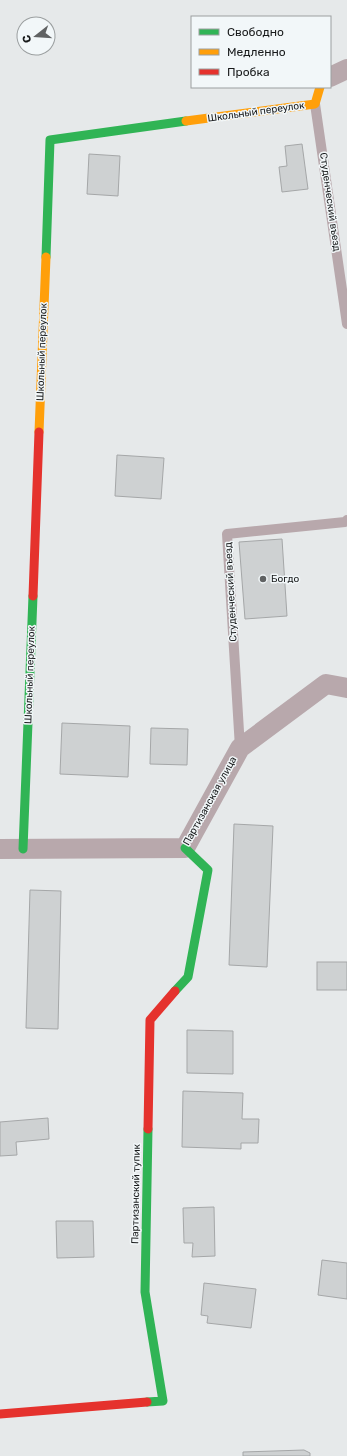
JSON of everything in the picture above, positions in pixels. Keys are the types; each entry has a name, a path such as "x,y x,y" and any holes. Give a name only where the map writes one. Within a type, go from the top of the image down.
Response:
{"street":[{"path":"331,77 347,69"},
{"name":"Школьный переулок","path":"23,849 50,140 315,104 320,88"},
{"name":"Партизанская улица","path":"0,849 185,848 240,748 326,684 347,688"},
{"name":"Партизанский тупик","path":"0,1414 163,1401 145,1292 150,1020 188,977 208,870 185,848"}],"lane":[{"name":"Студенческий въезд","path":"315,104 347,324"},
{"name":"Студенческий въезд","path":"240,748 227,534 345,522 347,520"}],"building":[{"path":"302,144 308,189 282,192 279,167 287,166 285,146"},
{"path":"89,154 120,156 118,196 87,194"},
{"path":"117,455 164,458 161,499 115,496"},
{"name":"Богдо","path":"282,539 287,616 245,619 239,542"},
{"path":"62,723 130,726 128,777 60,774"},
{"path":"151,728 188,729 187,765 150,764"},
{"path":"234,824 273,826 267,967 229,965"},
{"path":"30,890 61,891 58,1029 26,1028"},
{"path":"317,962 347,962 347,990 317,990"},
{"path":"187,1030 233,1031 233,1074 187,1073"},
{"path":"183,1091 243,1093 242,1119 259,1119 258,1143 241,1143 241,1149 182,1147"},
{"path":"48,1118 49,1139 16,1142 17,1155 0,1156 0,1122"},
{"path":"214,1207 215,1256 192,1257 193,1243 184,1243 183,1208"},
{"path":"56,1221 93,1221 94,1257 57,1258"},
{"path":"322,1260 347,1263 347,1299 318,1295"},
{"path":"204,1283 256,1289 251,1328 207,1323 208,1316 201,1315"},
{"path":"304,1450 310,1453 310,1456 243,1456 243,1452"}],"traffic: fast":[{"path":"46,257 50,140 186,121"},
{"path":"23,849 33,596"},
{"path":"175,991 188,977 208,870 185,848"},
{"path":"147,1402 163,1401 145,1292 148,1129"}],"traffic: slow":[{"path":"186,121 315,104 320,88"},
{"path":"39,432 46,257"}],"traffic: jam":[{"path":"33,596 39,432"},
{"path":"148,1129 150,1020 175,991"},
{"path":"0,1414 147,1402"}],"place":[{"name":"Богдо","path":"263,579"}]}
